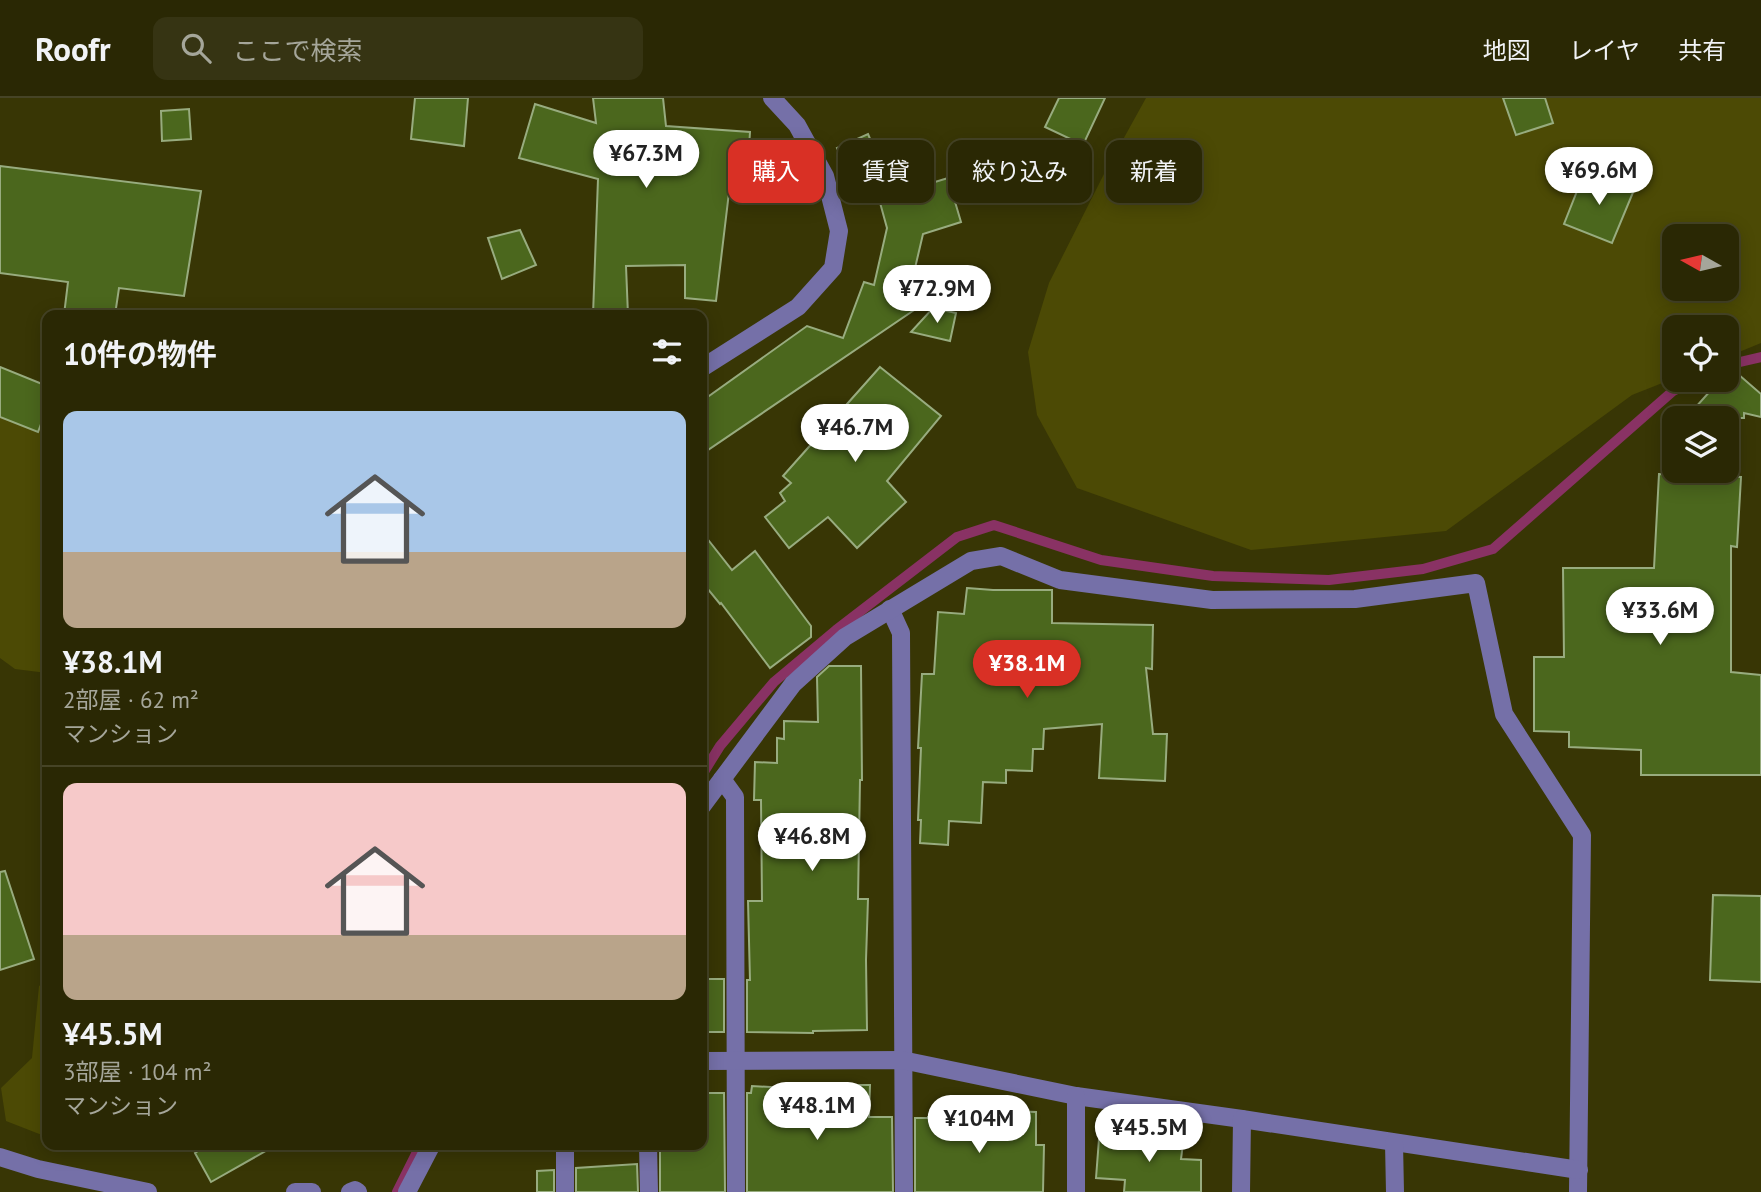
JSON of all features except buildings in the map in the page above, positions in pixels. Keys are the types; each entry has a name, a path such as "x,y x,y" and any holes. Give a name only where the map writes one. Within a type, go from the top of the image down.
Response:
{"street":[{"path":"707,365 798,307 833,268 839,231 825,176 797,125 772,98"},
{"path":"707,799 793,684 845,637 971,561 1001,556 1060,580 1212,600 1355,599 1476,583 1504,714 1582,835 1578,1192"},
{"path":"890,609 901,633 904,1192"},
{"path":"722,779 735,797 736,1192"},
{"path":"707,1061 902,1060 1076,1096 1579,1170"},
{"path":"1076,1096 1076,1192"},
{"path":"1241,1192 1242,1119"},
{"path":"1394,1143 1395,1192"},
{"path":"407,1192 429,1150"},
{"path":"565,1150 565,1192"},
{"path":"648,1150 649,1192"},
{"path":"0,1157 38,1169 148,1192"},
{"path":"295,1192 312,1192"},
{"path":"350,1192 358,1192"}],"shaded area":[{"path":"1146,98 1761,98 1761,343 1739,352 1739,315 1662,315 1662,383 1632,395 1446,531 1251,550 1077,488 1037,415 1028,352 1049,283 1089,203 1092,203 1106,170 1106,203 1202,203 1202,140 1123,140"},
{"path":"0,402 42,423 42,672 15,669 0,658"},
{"path":"42,984 42,1135 6,1121 1,1088 32,1058 39,986"}],"waterway":[{"path":"1739,362 1761,357"},
{"path":"707,767 720,746 774,682 836,630 957,537 994,525 1101,560 1213,576 1329,580 1423,569 1493,549 1672,392"},
{"path":"397,1192 418,1150"}]}
